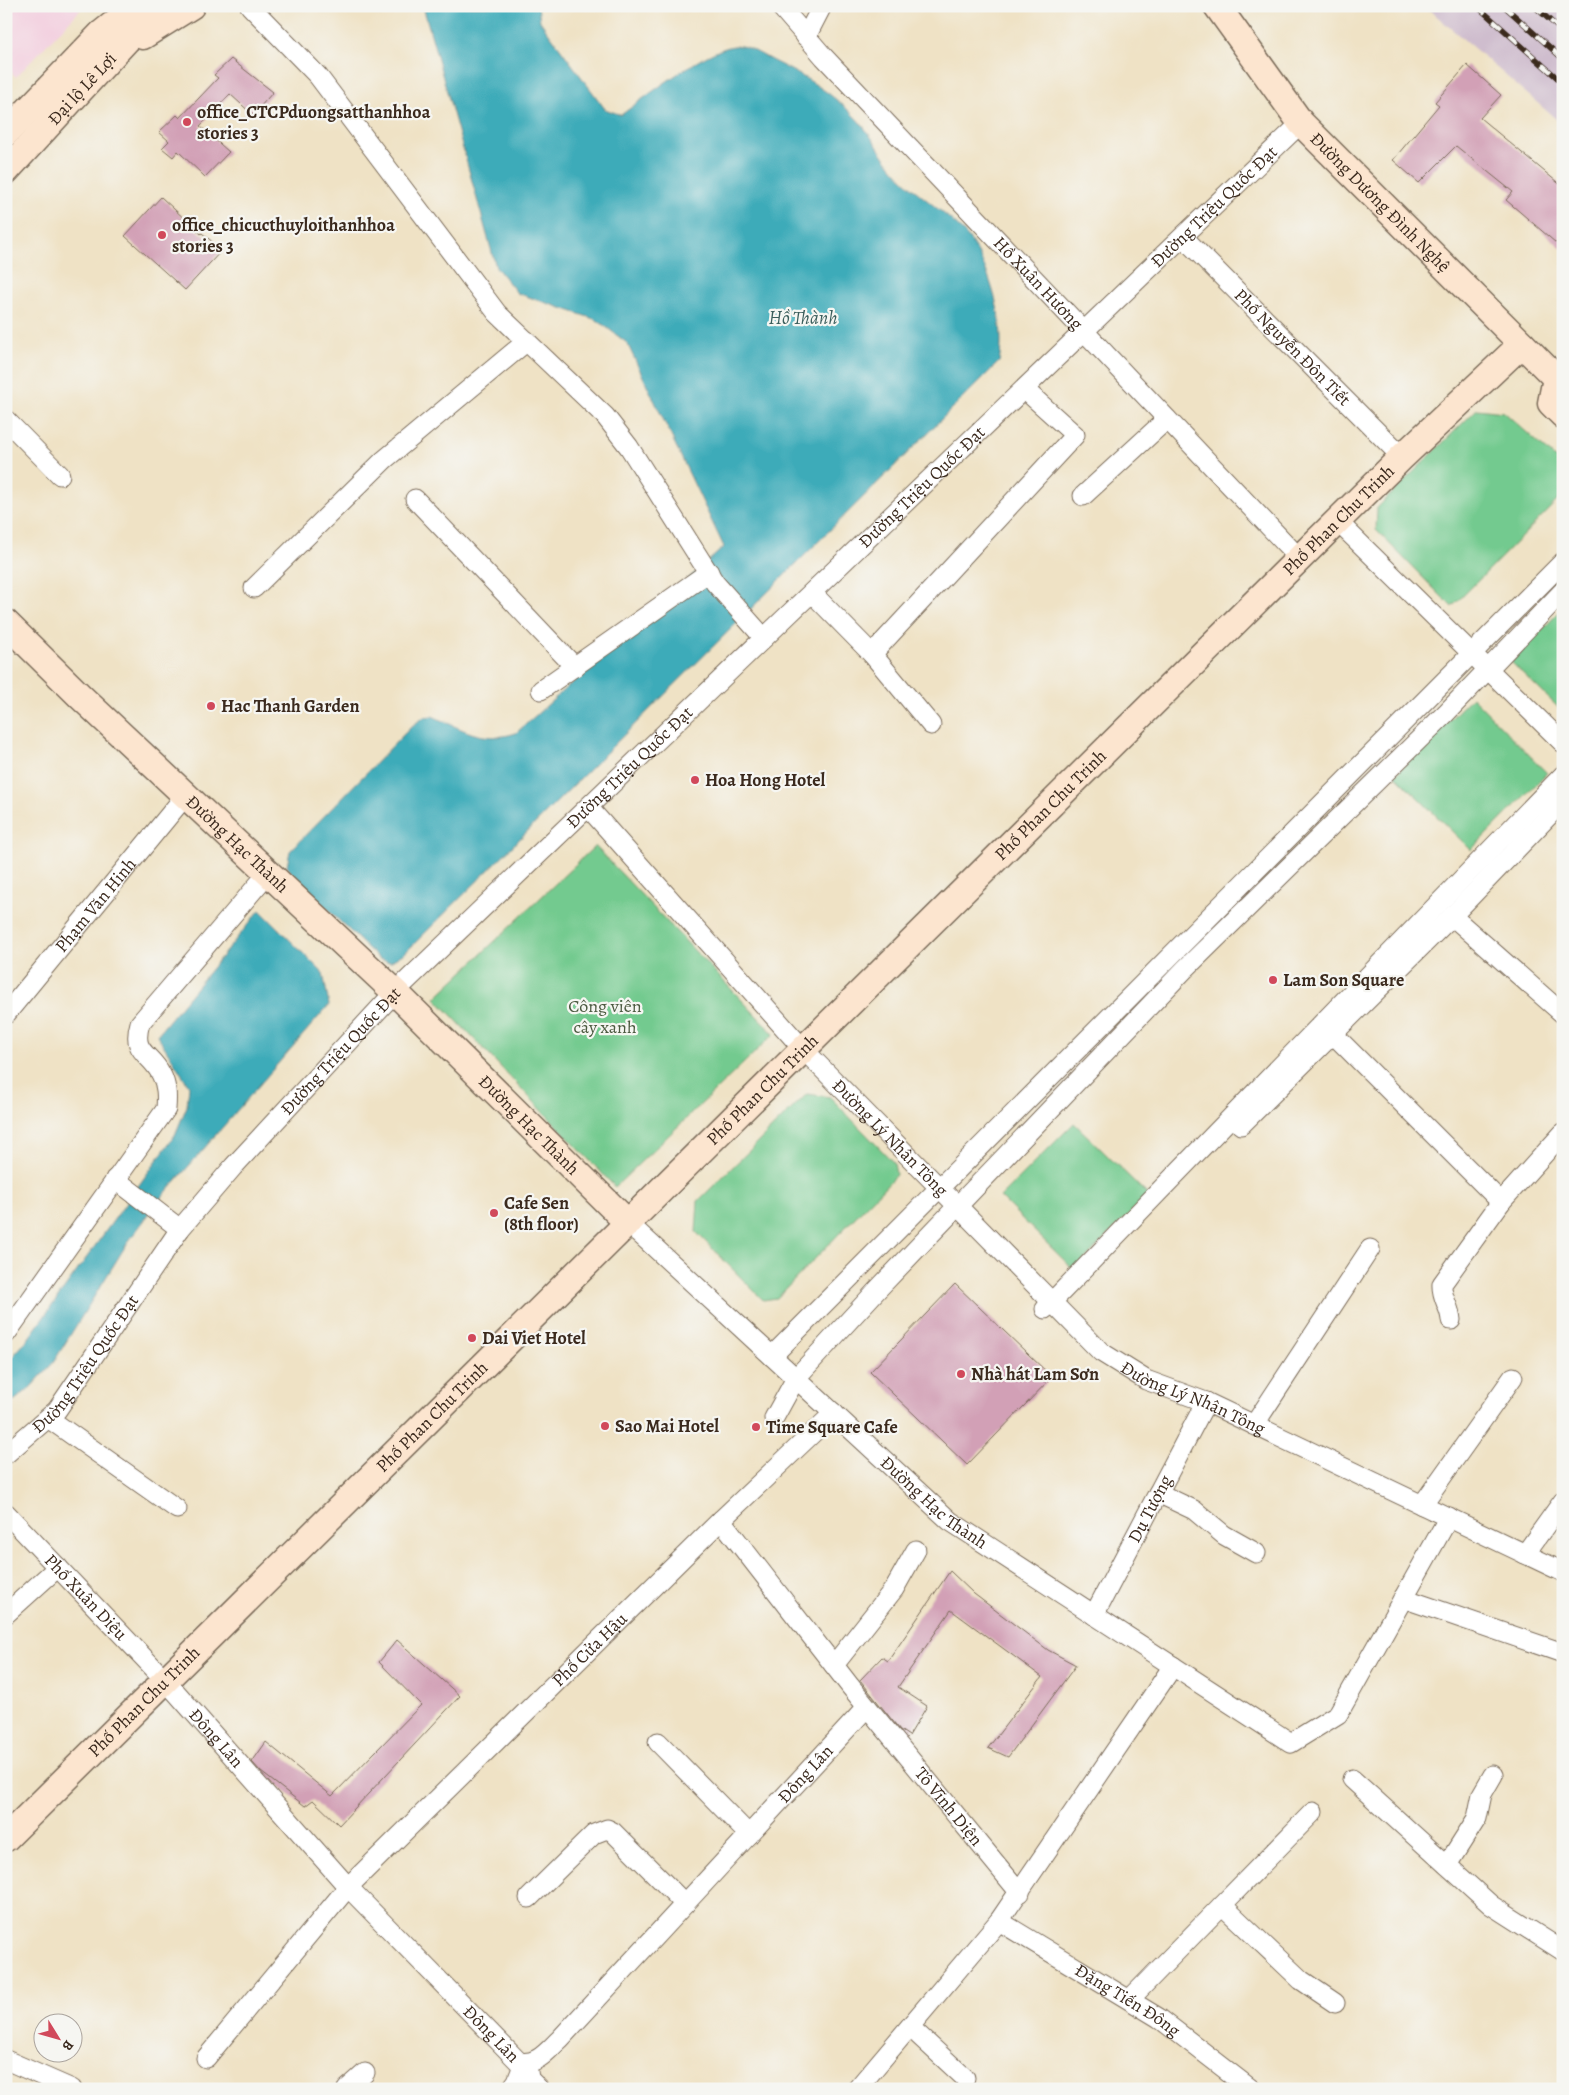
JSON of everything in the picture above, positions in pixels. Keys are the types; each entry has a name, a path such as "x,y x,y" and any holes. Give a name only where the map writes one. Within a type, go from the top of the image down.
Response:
{"street":[{"path":"109,43 121,6"},
{"name":"Đại lộ Lê Lợi","path":"6,171 109,43 136,6"},
{"name":"Đại lộ Lê Lợi","path":"6,133 109,43 158,6"},
{"path":"109,43 190,6"},
{"path":"250,6 318,76 497,313 610,422 629,448 712,578 764,638"},
{"name":"Hồ Xuân Hương","path":"780,6 806,37 1299,558"},
{"path":"806,37 822,6"},
{"name":"Đường Dương Đình Nghệ","path":"1217,6 1301,123 1522,344 1559,378"},
{"name":"Đường Triệu Quốc Đạt","path":"6,1454 57,1410 180,1229 233,1167 395,992 1184,238 1301,123"},
{"name":"Phố Nguyễn Đôn Tiết","path":"1184,238 1402,457"},
{"path":"254,588 384,460 527,341"},
{"name":"Phố Phan Chu Trinh","path":"6,1838 1299,558 1402,457 1522,344"},
{"path":"1559,378 1551,404 1563,414"},
{"path":"872,654 1075,435 1024,389"},
{"path":"6,420 60,475"},
{"path":"1083,496 1167,420"},
{"path":"415,499 575,667"},
{"path":"1337,521 1563,743"},
{"path":"772,1356 1563,562"},
{"path":"541,690 712,578"},
{"path":"774,1418 796,1378 878,1289 1184,970 1488,670 1563,591"},
{"path":"812,593 872,654 931,725"},
{"name":"Đường Hạc Thành","path":"6,623 81,698 395,992 627,1222 950,1520 1291,1743 1338,1714 1403,1598"},
{"path":"1051,1306 1563,775"},
{"name":"Phạm Văn Hinh","path":"6,1014 186,796"},
{"name":"Đường Lý Nhân Tông","path":"588,807 803,1048 939,1188 959,1206 1051,1306 1101,1352 1146,1380 1206,1402 1254,1424 1563,1572"},
{"path":"1051,1306 1333,1034 1560,809"},
{"path":"6,1334 166,1109 167,1090 161,1073 141,1052 136,1036 140,1023 268,872"},
{"path":"1452,916 1563,1014"},
{"path":"1333,1034 1502,1202"},
{"path":"1451,1320 1450,1309 1441,1296 1442,1284 1502,1202 1563,1133"},
{"path":"115,1179 180,1229"},
{"path":"1254,1424 1370,1249"},
{"path":"1422,1504 1514,1377"},
{"name":"Dụ Tượng","path":"1094,1615 1206,1402"},
{"name":"Phố Cửa Hậu","path":"206,2058 348,1887 721,1520 834,1413"},
{"path":"48,1418 177,1509"},
{"path":"1158,1493 1194,1510 1224,1535 1256,1553"},
{"path":"1525,1554 1563,1500"},
{"name":"Phố Xuân Diệu","path":"6,1513 166,1681"},
{"path":"1449,1518 1403,1598 1560,1652"},
{"name":"Tô Vĩnh Diện","path":"721,1520 867,1707 1020,1893"},
{"path":"834,1665 894,1589 916,1550"},
{"path":"6,1614 58,1567"},
{"path":"857,2089 999,1921 1020,1893 1173,1666"},
{"name":"Đông Lân","path":"166,1681 348,1887 519,2062 525,2063 536,2061 560,2039 867,1707"},
{"path":"658,1742 749,1835"},
{"path":"1447,1865 1476,1818 1482,1794 1493,1775"},
{"path":"1352,1779 1492,1905 1563,1951"},
{"path":"1130,1999 1313,1812"},
{"path":"529,1898 594,1834 607,1829 613,1832 685,1904"},
{"path":"1222,1905 1301,1980 1335,2003"},
{"name":"Đặng Tiến Đông","path":"999,1921 1159,2018 1251,2089"},
{"path":"910,2027 965,2078"},
{"path":"6,2060 72,2089"},
{"path":"511,2089 517,2082 525,2063"},
{"path":"525,2063 528,2079 539,2089"},
{"path":"347,2089 365,2073"}],"shaded area":[{"path":"6,6 84,6 16,77 6,67"},
{"path":"1425,6 1563,6 1563,125"}],"green space":[{"path":"1477,409 1504,412 1563,465 1563,495 1452,607 1376,530 1377,508"},
{"path":"1563,608 1563,712 1511,662"},
{"path":"1472,697 1547,773 1471,850 1395,775"},
{"name":"Công viên cây xanh","path":"595,846 774,1034 615,1187 435,998"},
{"path":"807,1094 830,1097 894,1163 896,1175 777,1298 763,1300 696,1232 698,1201"},
{"path":"1074,1123 1148,1195 1074,1270 1000,1197"}],"water":[{"name":"Hồ Thành","path":"423,6 538,6 540,21 605,109 621,115 697,61 729,47 741,46 750,49 807,79 847,109 861,124 902,178 967,236 983,263 995,296 1001,331 1001,347 999,362 406,952 390,962 379,959 293,876 287,866 290,851 412,726 424,717 432,716 473,734 483,736 504,736 516,733 724,547 627,343 597,320 517,293 496,267"},
{"path":"260,910 323,973 329,1005 161,1198 128,1242 53,1363 29,1389 6,1407 6,1358 13,1356 28,1339 175,1135 187,1106 189,1086 157,1035"}],"building":[{"name":"office_CTCPduongsatthanhhoa stories 3","path":"231,59 273,92 253,115 230,94 200,126 229,152 205,177 178,151 173,157 162,148 169,141 159,132 177,115 180,118 218,78 214,75"},
{"path":"1467,65 1501,95 1480,118 1563,187 1563,249 1506,200 1513,192 1456,146 1419,183 1393,160 1439,105 1435,102"},
{"name":"office_chicucthuyloithanhhoa stories 3","path":"161,197 201,234 222,250 185,290 125,236"},
{"name":"Nhà hát Lam Sơn","path":"955,1284 1052,1377 967,1465 870,1372"},
{"path":"950,1571 974,1594 1048,1650 1076,1665 1008,1757 988,1748 1042,1677 951,1610 898,1687 927,1706 909,1736 900,1730 860,1680 882,1657 888,1661"},
{"path":"397,1640 460,1696 339,1825 313,1800 305,1806 261,1772 252,1762 266,1742 332,1796 421,1705 379,1662"}],"railway":[{"path":"1477,6 1563,83"},
{"path":"1504,6 1563,59"},
{"path":"1534,6 1563,32"}],"place":[{"name":"office_CTCPduongsatthanhhoa stories 3","path":"187,122"},
{"name":"office_chicucthuyloithanhhoa stories 3","path":"162,235"},
{"name":"Hac Thanh Garden","path":"211,706"},
{"name":"Hoa Hong Hotel","path":"695,780"},
{"name":"Lam Son Square","path":"1273,980"},
{"name":"Cafe Sen (8th floor)","path":"494,1213"},
{"name":"Dai Viet Hotel","path":"472,1338"},
{"name":"Nhà hát Lam Sơn","path":"961,1374"},
{"name":"Sao Mai Hotel","path":"605,1426"},
{"name":"Time Square Cafe","path":"756,1427"}]}
